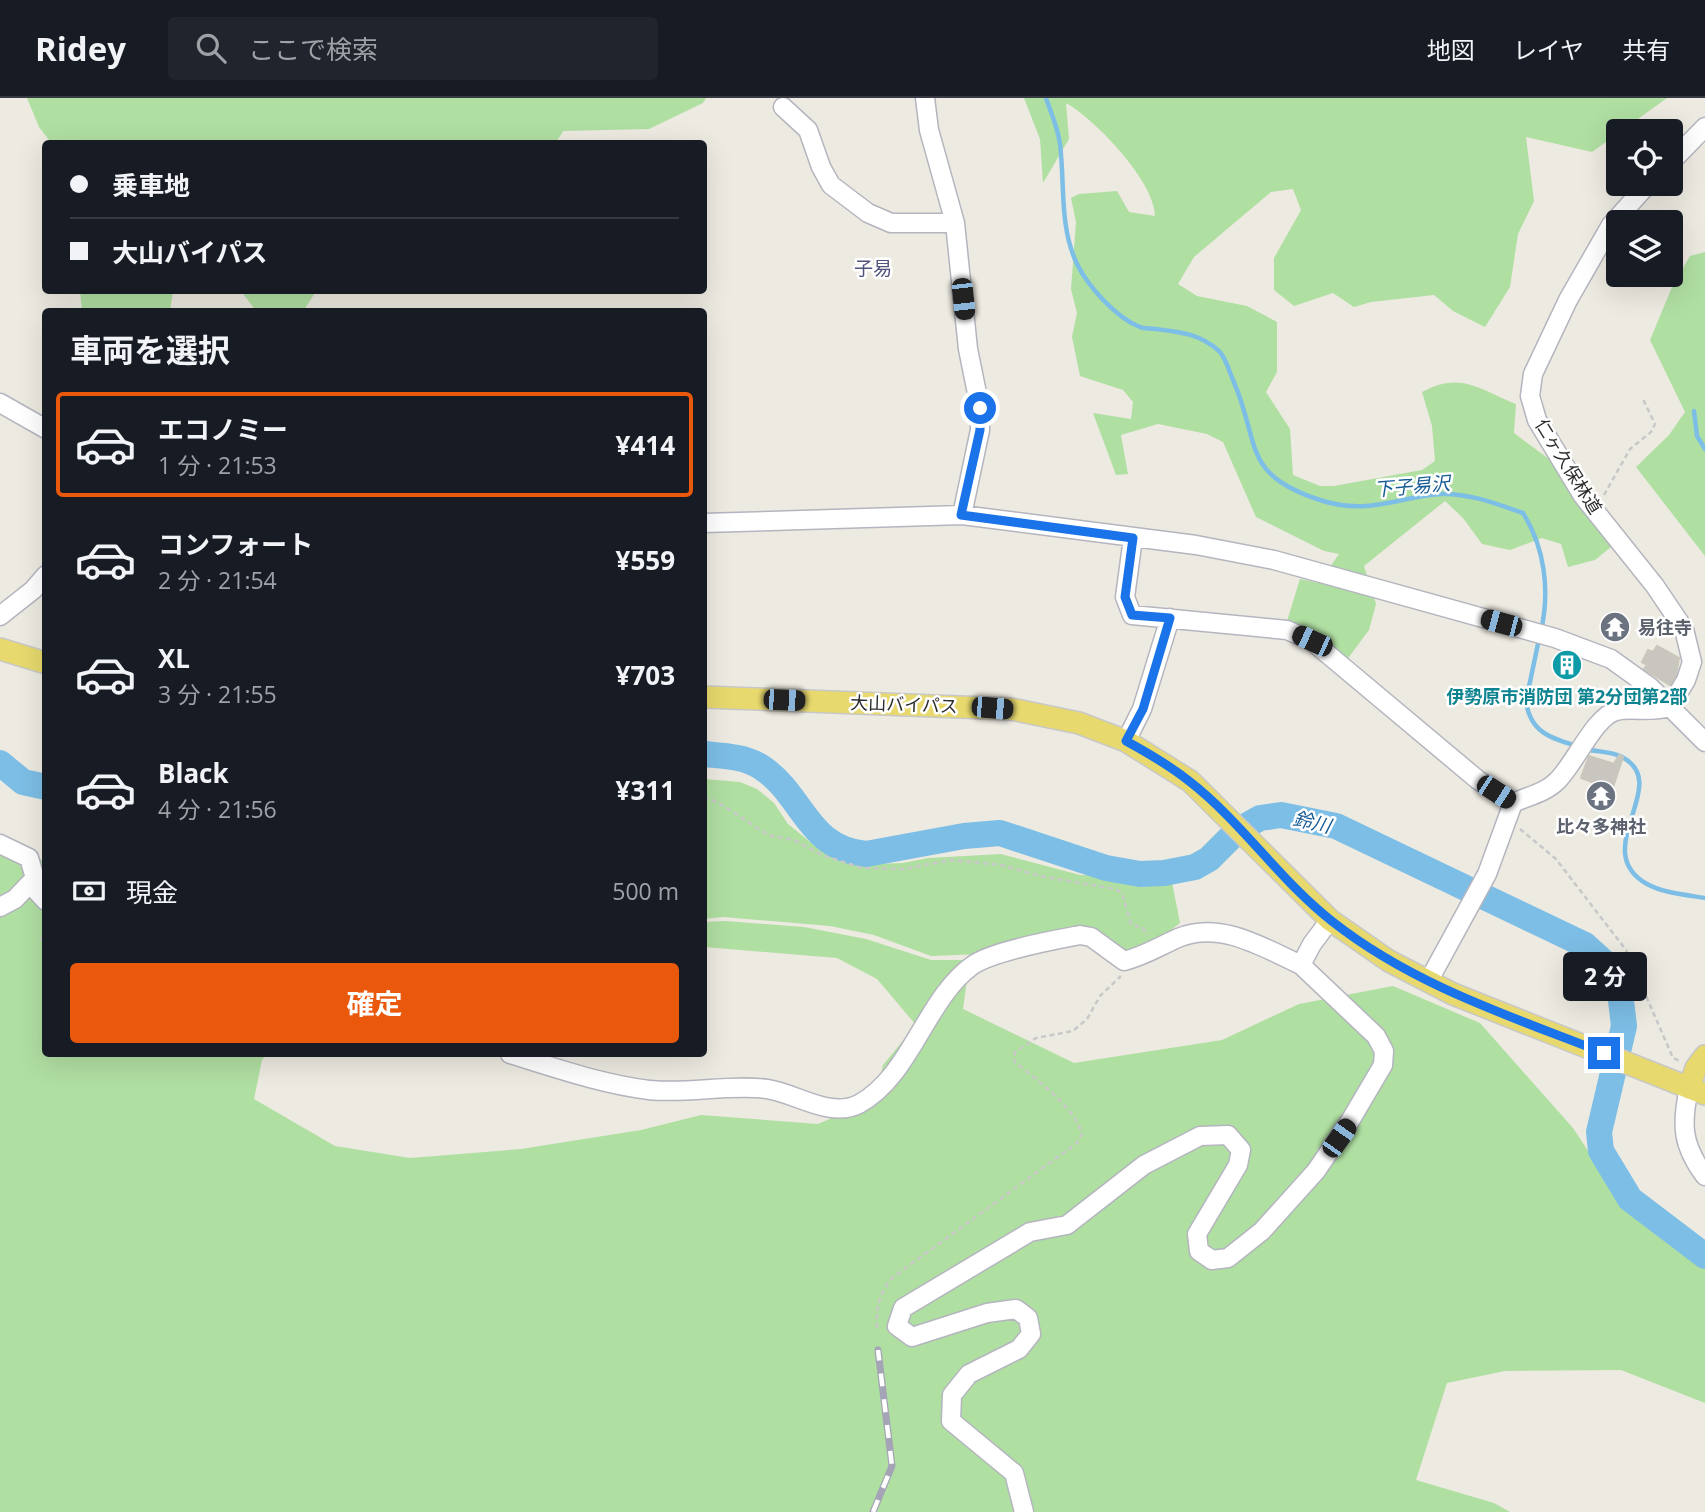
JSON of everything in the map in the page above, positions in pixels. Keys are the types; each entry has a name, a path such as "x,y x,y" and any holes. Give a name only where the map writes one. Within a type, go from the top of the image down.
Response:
{"main road":[{"path":"0,649 42,662"},
{"name":"大山バイパス","path":"707,698 1011,709 1079,723 1126,741 1190,781 1330,920 1389,961 1428,982 1628,1062 1699,1077"}],"street":[{"path":"925,98 929,130 955,223 968,349 980,408 980,430 961,515"},
{"path":"783,107 808,130 821,167 831,185 868,213 891,223 955,223"},
{"path":"1683,150 1705,127"},
{"name":"仁ヶ久保林道","path":"1637,196 1611,225 1568,300 1534,374 1530,396 1537,421 1594,509 1684,629 1692,662 1686,680 1670,707"},
{"path":"0,403 42,427"},
{"path":"707,523 961,515 1196,545 1274,560 1555,638 1611,659 1637,677 1705,742"},
{"path":"1133,538 1125,597 1132,615 1287,630 1312,641 1510,810"},
{"path":"0,616 42,580"},
{"path":"1126,741 1143,709 1170,618"},
{"path":"1428,982 1488,874 1510,810 1549,789 1578,757 1605,717 1616,711 1654,712 1670,707"},
{"path":"0,844 29,859 35,878 15,899 0,907"},
{"path":"30,885 42,897"},
{"path":"1301,965 1330,920"},
{"path":"520,1057 574,1074 650,1090 764,1088 824,1107 846,1109 858,1104 881,1086 908,1052 957,978 974,964 997,955 1080,935 1091,937 1124,961 1150,952 1181,936 1213,931 1244,939 1301,965 1376,1036 1384,1051 1383,1065 1316,1171 1262,1231 1228,1258 1212,1260 1199,1251 1197,1234 1238,1165 1241,1150 1228,1135 1200,1136 1144,1165 1067,1225 1030,1232 903,1308 897,1326 912,1337 987,1313 1016,1309 1028,1318 1031,1334 1018,1349 969,1374 952,1395 951,1421 1014,1474 1024,1512"},
{"path":"1699,1077 1683,1115 1683,1130 1688,1147 1705,1176"}],"path":[{"path":"1594,509 1615,481 1630,449 1651,432 1655,424 1643,399"},
{"path":"707,798 768,835 793,840 822,855 862,868 903,869 951,860 1000,865 1040,876 1115,888 1122,893 1131,924 1143,928 1150,952"},
{"path":"1510,810 1556,859 1626,950 1673,1058 1699,1077"},
{"path":"877,1328 878,1302 892,1278 1077,1143 1083,1134 1079,1123 1045,1087 1014,1061 1015,1052 1036,1038 1073,1031 1087,1019 1100,996 1123,973"}],"green space":[{"path":"27,98 706,98 703,103 649,129 563,131 558,140 49,140 39,127"},
{"path":"1024,98 1667,98 1638,119 1606,119 1606,142 1592,152 1526,137 1534,201 1518,234 1510,287 1485,327 1453,311 1434,295 1371,302 1354,307 1333,293 1294,306 1274,290 1274,258 1301,210 1293,189 1271,192 1194,257 1178,284 1197,296 1247,306 1277,322 1277,372 1266,392 1290,429 1293,475 1320,486 1334,486 1422,470 1435,461 1432,426 1422,392 1448,383 1469,384 1516,404 1514,433 1549,459 1611,547 1595,560 1568,567 1561,544 1542,538 1510,550 1482,544 1463,518 1445,501 1364,566 1376,604 1369,630 1346,661 1310,630 1287,621 1300,579 1319,583 1339,554 1324,551 1256,517 1223,442 1207,434 1158,424 1121,435 1128,474 1116,475 1093,413 1131,419 1133,402 1123,390 1080,376 1072,337 1077,313 1071,289 1076,222 1071,198 1079,194 1117,191 1129,212 1155,216 1152,202 1145,186 1121,153 1092,123 1066,103 1069,139 1043,183 1040,139"},
{"path":"1705,252 1705,556 1636,467 1669,435 1685,412 1650,340 1672,287 1683,287 1683,268 1690,256"},
{"path":"80,294 173,294 171,308 82,308"},
{"path":"243,294 314,294 305,308 254,308"},
{"path":"707,779 740,782 757,789 774,803 788,824 809,841 831,854 854,861 875,864 903,863 928,858 1001,854 1080,875 1171,877 1180,923 1159,940 1135,952 1117,952 1107,938 982,954 931,956 874,935 830,926 723,917 707,919"},
{"path":"0,839 38,856 42,861 42,1057 264,1057 254,1099 335,1146 410,1158 521,1149 641,1130 701,1115 818,1124 875,1099 883,1065 916,1025 877,979 837,958 707,947 707,922 804,927 866,939 931,960 966,960 967,979 963,1009 1074,1063 1222,1040 1299,1004 1393,986 1480,1023 1573,1128 1625,1207 1705,1268 1705,1403 1621,1370 1505,1371 1447,1383 1416,1480 1494,1503 1510,1512 0,1512"}],"building":[{"path":"1657,646 1679,658 1676,675 1670,685 1644,669 1647,665 1642,662 1648,650 1653,652"},
{"path":"1619,755 1623,757 1604,806 1591,798 1600,785 1581,778 1589,756 1614,764"}],"waterway":[{"name":"下子易沢","path":"1046,98 1059,138 1067,235 1077,264 1095,291 1131,323 1143,328 1190,335 1219,351 1241,402 1257,454 1277,479 1294,490 1320,500 1353,506 1441,494 1462,495 1523,513 1536,541 1544,570 1545,601 1541,631"},
{"path":"1694,411 1697,436 1705,449"},
{"name":"下子易沢","path":"1539,639 1526,701 1528,712 1543,732 1577,746"},
{"name":"下子易沢","path":"1585,749 1618,755 1636,769 1639,783 1637,800 1626,836 1625,854 1631,870 1653,887 1705,898"},
{"name":"鈴川","path":"707,754 741,759 761,767 787,792 818,831 830,842 846,850 866,854 964,836 1000,833 1106,868 1140,874 1164,873 1195,867 1209,859 1237,831 1260,818 1281,815 1336,826 1585,945 1607,965 1620,992 1624,1026 1599,1132 1601,1151 1630,1199 1705,1256"},
{"name":"鈴川","path":"0,763 23,782 42,786"}],"railway":[{"path":"873,1512 892,1466 878,1350"}],"place":[{"name":"易往寺","path":"1615,627"},
{"name":"伊勢原市消防団 第2分団第2部","path":"1567,665"},
{"name":"比々多神社","path":"1601,796"}],"district":[{"name":"子易","path":"873,268"}],"route":[{"path":"980,408 980,430 961,515 1133,538 1125,597 1132,615 1170,618 1143,709 1126,741 1190,781 1224,812 1294,887 1360,943 1453,994 1604,1053"}]}
